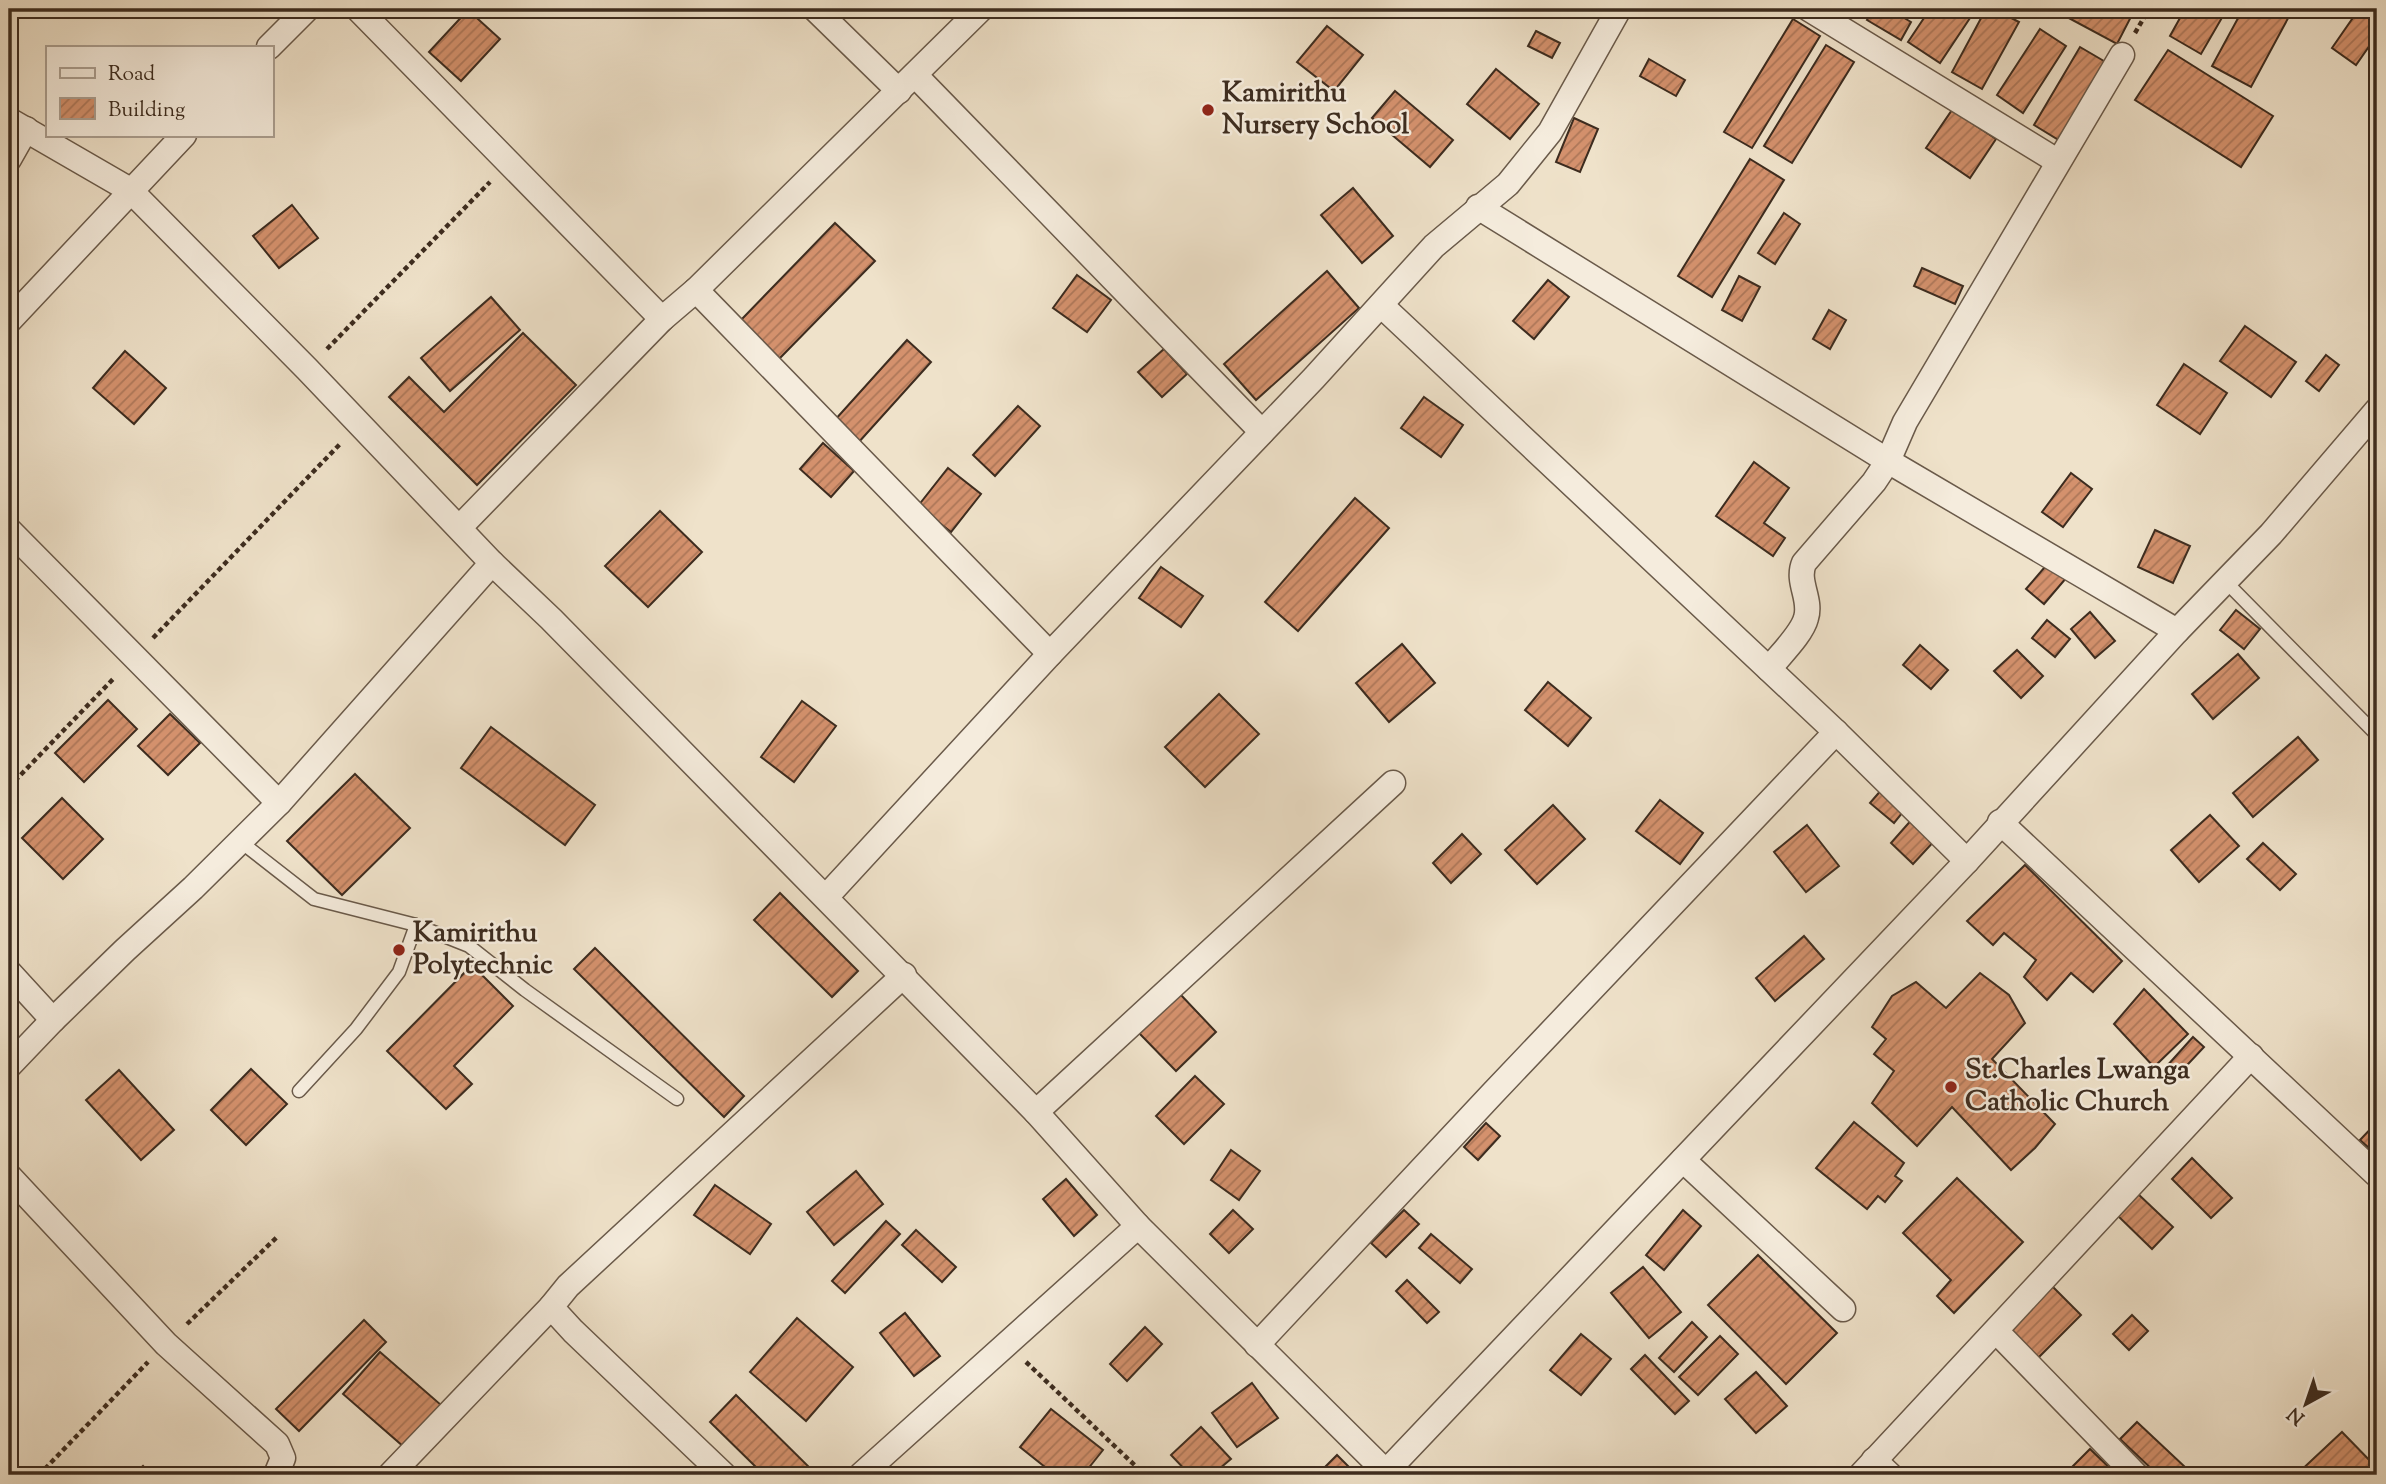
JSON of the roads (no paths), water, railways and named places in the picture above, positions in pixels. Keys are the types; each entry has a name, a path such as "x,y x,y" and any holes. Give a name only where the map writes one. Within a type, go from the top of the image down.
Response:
{"street":[{"path":"270,46 307,9"},
{"path":"358,9 662,319"},
{"path":"815,9 907,83 1262,432"},
{"path":"460,527 662,319 696,289 981,9"},
{"path":"825,897 1434,246 1508,184 1550,132 1619,9"},
{"path":"1809,9 2057,161"},
{"path":"1769,668 1807,617 1800,573 1804,563 1874,482 1888,461 1905,422 2122,55"},
{"path":"9,159 18,125 131,190 492,563 561,629 904,975 1036,1112 1138,1226 1386,1474 1967,861 2177,631 2271,534 2377,410"},
{"path":"9,321 183,136"},
{"path":"1478,207 1888,461 2177,631"},
{"path":"696,289 1050,654"},
{"path":"1381,305 1769,668 1967,861"},
{"path":"9,530 279,803"},
{"path":"9,1066 52,1020 279,803 492,563"},
{"path":"1257,1345 1836,732"},
{"path":"1036,1112 1393,783"},
{"path":"2000,822 2377,1175"},
{"path":"9,972 52,1020"},
{"path":"390,1475 568,1286 904,975"},
{"path":"1875,1470 1997,1332 2251,1056"},
{"path":"1683,1160 1843,1309"},
{"path":"9,1176 166,1344 276,1444 283,1458 276,1475"},
{"path":"861,1475 1138,1226"},
{"path":"551,1307 724,1475"},
{"path":"1997,1332 2136,1475"}],"lane":[{"path":"2225,581 2377,735"},
{"path":"241,842 314,899 416,925 469,946 525,990 677,1099"},
{"path":"299,1091 356,1029 399,972 416,925"}],"place":[{"name":"Kamirithu Nursery School","path":"1208,110"},
{"name":"Kamirithu Polytechnic","path":"399,950"},
{"name":"St.Charles Lwanga Catholic Church","path":"1951,1087"}]}
